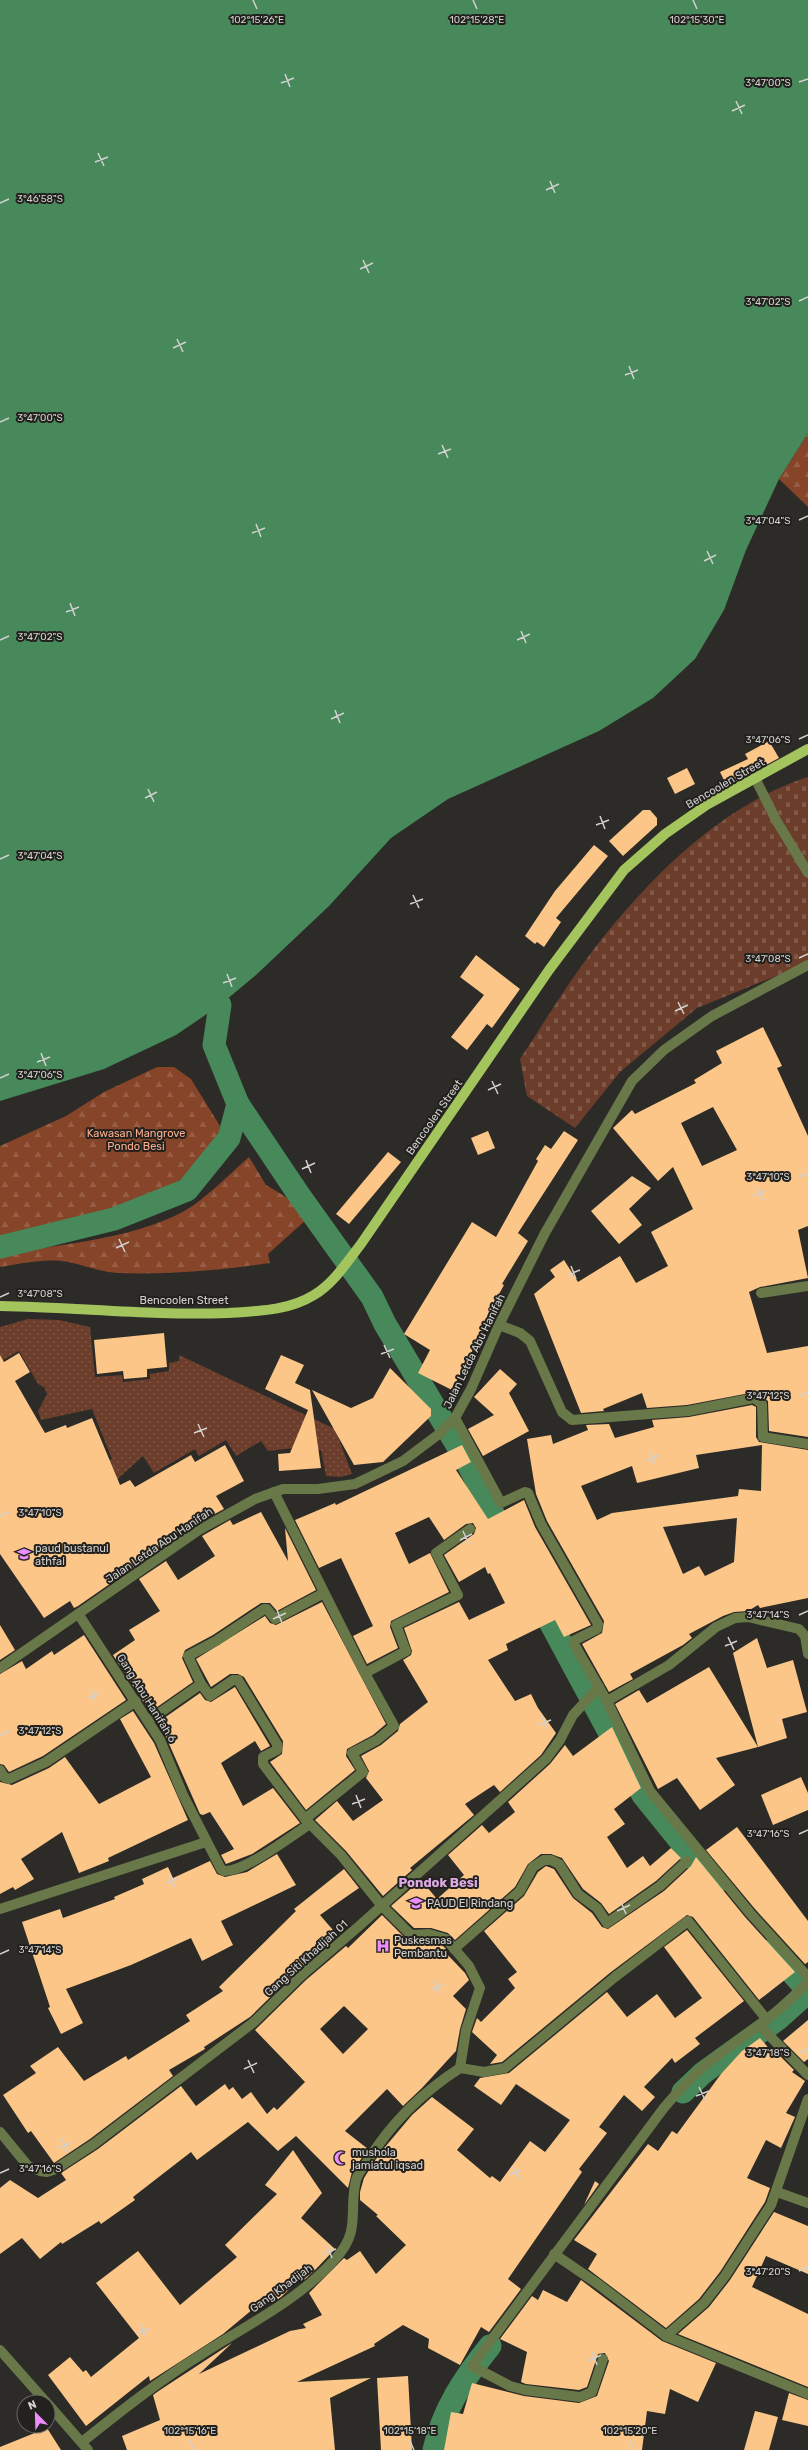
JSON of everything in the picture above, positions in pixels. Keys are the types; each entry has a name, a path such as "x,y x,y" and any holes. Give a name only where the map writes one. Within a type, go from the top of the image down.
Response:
{"main road":[{"name":"Bencoolen Street","path":"0,1306 163,1314 261,1311 286,1307 315,1294 332,1281 361,1244 549,970 624,870 665,834 708,804 808,749"}],"street":[{"path":"755,778 776,820 808,873"},
{"name":"Jalan Letda Abu Hanifah","path":"0,1668 79,1615 199,1530 255,1499 283,1489 318,1489 355,1484 403,1461 439,1434 453,1420 471,1389 500,1325 546,1233 632,1080 664,1050 712,1016 808,965"},
{"path":"761,1293 808,1286"},
{"path":"500,1325 520,1333 530,1341 562,1412 572,1420 688,1411 754,1398 762,1404 763,1437 808,1444"},
{"path":"453,1420 501,1503 525,1492 528,1493 541,1524 598,1626 597,1629 575,1640 574,1642 607,1701 650,1791 750,1913 808,1977"},
{"path":"274,1492 365,1673 406,1652 396,1625 458,1595 436,1552 470,1529"},
{"path":"324,1593 275,1619 267,1609 264,1609 216,1641 188,1656 201,1684 210,1696 234,1680 240,1682 277,1744 278,1750 263,1757 263,1764 308,1821 341,1855 382,1906 407,1932 417,1936 440,1935 454,1949 478,1980 480,1988 466,2030 460,2068 484,2072 505,2068 593,1995 688,1921 764,2027 808,2075"},
{"name":"Gang Abu Hanifah 6","path":"79,1615 148,1720 170,1760 183,1796 206,1842 221,1869 229,1871 267,1852 308,1821 363,1772 352,1753 377,1740 394,1726 365,1673"},
{"path":"607,1701 670,1665 716,1628 735,1618 748,1617 799,1629 805,1636 808,1654"},
{"path":"148,1720 201,1684"},
{"name":"Gang Siti Khadijah 01","path":"0,2132 28,2166 47,2172 56,2169 94,2144 254,2022 302,1975 382,1906 546,1759 560,1740 573,1715 599,1688"},
{"path":"0,1770 4,1777 9,1779 46,1762 136,1701"},
{"path":"0,1909 206,1842"},
{"path":"454,1949 520,1891 533,1867 544,1860 551,1860 558,1864 578,1894 597,1908 607,1923 660,1886 687,1861"},
{"path":"603,2359 592,2392 580,2397 510,2386 474,2368 641,2137 689,2079 713,2058 764,2027 805,1984"},
{"name":"Gang Khadijah","path":"85,2446 142,2395 202,2354 253,2323 321,2274 344,2249 350,2237 354,2218 356,2181 377,2145 431,2088 460,2068"},
{"path":"666,2336 704,2303 725,2276 742,2248 758,2227 778,2192 808,2099"},
{"path":"778,2192 808,2203"},
{"path":"555,2255 567,2262 666,2336 808,2394"},
{"path":"0,2350 39,2394"},
{"path":"56,2413 85,2446"}],"green space":[{"path":"808,433 808,507 779,479"},
{"path":"808,777 808,963 697,1008 620,1072 575,1128 527,1096 520,1059 584,962 615,922 663,871 689,847 717,825 746,806 776,790"},
{"name":"Kawasan Mangrove Pondo Besi","path":"157,1067 174,1067 191,1079 220,1126 211,1151 191,1172 163,1190 129,1204 93,1216 0,1239 0,1146 66,1116 104,1092"},
{"path":"249,1157 266,1185 286,1197 306,1220 268,1254 270,1263 175,1273 118,1273 61,1261 30,1262 0,1267 0,1254 74,1243 126,1233 174,1216 201,1200"},
{"path":"28,1319 59,1320 90,1327 95,1377 122,1375 123,1382 150,1379 150,1374 169,1371 169,1363 179,1361 179,1355 335,1429 352,1474 341,1477 326,1476 321,1450 304,1452 302,1447 268,1451 261,1441 236,1456 226,1440 199,1456 195,1449 154,1473 143,1456 112,1484 87,1469 112,1459 92,1409 41,1420 38,1411 47,1394 44,1387 38,1384 19,1351 1,1361 0,1360 0,1327"}],"shaded area":[{"path":"0,0 808,0 808,433 779,479 746,550 724,610 695,659 653,698 599,731 448,799 391,838 329,906 256,975 220,1005 176,1035 104,1069 0,1101"}],"building":[{"path":"769,741 779,758 727,786 720,772 748,759 745,754"},
{"path":"687,768 695,784 675,794 667,778"},
{"path":"643,810 650,810 657,818 657,825 623,856 609,841"},
{"path":"594,845 608,856 556,918 561,922 544,947 537,942 535,944 525,936 555,891"},
{"path":"476,955 520,989 492,1028 487,1024 467,1050 451,1037 484,995 460,977"},
{"path":"763,1027 782,1066 777,1068 808,1136 808,1226 798,1230 808,1278 760,1287 749,1292 767,1353 808,1346 808,1437 769,1431 768,1401 755,1392 687,1405 647,1408 642,1393 603,1409 604,1411 581,1413 534,1294 555,1277 550,1270 564,1260 578,1282 620,1256 636,1283 668,1266 651,1232 693,1209 673,1167 658,1181 613,1128 632,1110 635,1114 696,1083 694,1080 722,1063 716,1051","holes":["713,1107 737,1150 702,1166 681,1123"]},
{"path":"488,1131 495,1148 478,1155 471,1138"},
{"path":"564,1131 578,1140 518,1233 528,1241 502,1284 504,1285 492,1307 496,1305 452,1390 418,1373 430,1350 404,1334 472,1222 496,1237 538,1161 536,1159 545,1145 551,1149"},
{"path":"388,1152 401,1162 349,1224 336,1214"},
{"path":"632,1176 651,1188 629,1209 642,1225 619,1244 591,1211"},
{"path":"164,1333 167,1367 147,1369 147,1377 124,1379 123,1371 97,1374 94,1340"},
{"path":"19,1353 30,1372 15,1381 45,1433 66,1425 67,1428 92,1418 120,1485 130,1480 135,1487 191,1455 195,1462 225,1445 244,1481 216,1496 224,1509 194,1525 193,1523 164,1540 166,1545 78,1606 74,1608 70,1601 44,1618 0,1554 0,1355 4,1362"},
{"path":"281,1355 304,1365 295,1383 310,1390 321,1468 279,1471 278,1454 290,1453 308,1410 265,1389"},
{"path":"390,1368 431,1409 431,1416 383,1462 354,1465 312,1390 351,1408 373,1398"},
{"path":"500,1369 517,1384 509,1393 529,1431 483,1456 468,1429 494,1415 474,1397"},
{"path":"752,1405 756,1407 756,1437 759,1442 808,1450 808,1598 760,1608 758,1605 748,1611 734,1612 723,1616 689,1634 692,1638 683,1645 630,1674 633,1679 609,1692 582,1644 602,1633 604,1621 547,1521 536,1494 527,1439 551,1435 553,1444 588,1430 586,1425 609,1424 615,1438 654,1427 652,1420 689,1417","holes":["762,1445 761,1491 739,1489 738,1496 612,1513 597,1520 581,1486 632,1466 637,1483 699,1468 696,1455","737,1518 734,1562 705,1576 699,1566 683,1574 663,1527"]},
{"path":"462,1445 471,1462 456,1470 488,1519 524,1500 535,1527 591,1625 564,1637 555,1620 506,1644 508,1650 488,1660 515,1701 531,1694 538,1708 556,1733 541,1755 500,1792 494,1785 465,1804 474,1815 410,1868 412,1870 383,1896 346,1851 315,1820 337,1801 353,1821 383,1800 366,1778 369,1771 361,1756 381,1745 398,1731 400,1724 428,1702 403,1660 411,1655 412,1651 404,1628 459,1602 469,1620 505,1603 490,1573 488,1574 485,1567 459,1582 444,1555 474,1534 476,1528 473,1523 466,1524 444,1540 429,1517 395,1533 409,1564 430,1553 449,1592 391,1621 390,1627 398,1648 367,1664 353,1636 373,1626 341,1558 319,1568 295,1520 335,1503 336,1505"},
{"path":"261,1512 288,1561 285,1528 316,1590 277,1611 270,1603 261,1603 213,1635 185,1650 182,1658 193,1682 150,1712 113,1655 135,1640 129,1630 160,1611 139,1579 166,1561 178,1580 215,1556 202,1536 230,1520 233,1525"},
{"path":"322,1602 386,1724 373,1735 347,1749 346,1756 355,1770 306,1810 270,1762 282,1754 283,1741 244,1677 238,1674 230,1674 211,1687 196,1659 265,1616 270,1623 276,1625"},
{"path":"0,1625 15,1650 0,1660"},
{"path":"84,1635 126,1700 43,1756 9,1772 4,1765 0,1764 0,1674 22,1661 26,1669 52,1651 54,1655"},
{"path":"757,1638 767,1668 793,1660 807,1712 782,1719 787,1738 758,1747 733,1653"},
{"path":"709,1667 758,1747 716,1758 735,1785 700,1810 677,1778 658,1789 615,1704 639,1690 647,1703"},
{"path":"235,1687 270,1746 261,1751 255,1741 221,1763 243,1806 273,1788 300,1823 252,1854 226,1864 221,1855 234,1849 210,1812 203,1815 200,1814 166,1737 157,1723 200,1693 205,1700 211,1702"},
{"path":"133,1711 154,1743 188,1820 108,1858 109,1861 79,1873 62,1832 21,1859 34,1879 15,1890 13,1887 0,1894 0,1782 12,1785 49,1768 65,1757 99,1804 151,1777 120,1719"},
{"path":"612,1727 641,1788 614,1809 625,1824 607,1837 627,1868 643,1856 650,1866 671,1848 681,1858 656,1881 609,1914 601,1903 583,1889 562,1858 551,1854 541,1854 528,1864 515,1887 455,1940 448,1933 431,1928 414,1928 391,1906 421,1880 437,1899 464,1875 448,1855 482,1825 489,1833 515,1812 508,1802 550,1764 565,1745 573,1756"},
{"path":"801,1777 808,1793 808,1810 773,1825 761,1795"},
{"path":"737,1827 808,1921 808,1962 805,1964 755,1909 706,1850"},
{"path":"277,1854 296,1885 221,1921 233,1945 202,1961 191,1938 131,1965 66,1989 83,2023 61,2034 48,2008 50,2007 22,1922 60,1909 63,1918 115,1899 114,1897 144,1884 142,1879 168,1867 173,1878 210,1861 217,1874 225,1877 247,1872"},
{"path":"696,1857 745,1917 795,1972 759,2000 693,1917 687,1915 611,1972 502,2062 490,2064 497,2055 472,2032 477,2018 481,2022 515,1988 508,1979 517,1972 484,1931 524,1896 538,1872 546,1866 554,1869 573,1898 592,1913 602,1927 608,1929 664,1891 691,1866"},
{"path":"344,1869 359,1888 320,1915 338,1936 298,1970 250,2017 204,2047 205,2049 169,2070 173,2076 90,2139 54,2163 31,2131 28,2133 3,2095 36,2073 30,2066 58,2047 84,2081 126,2056 128,2060 190,2021 186,2015 223,1991 219,1987 296,1911 294,1909"},
{"path":"382,1915 408,1941 428,1941 442,1945 446,1949 444,1951 465,1973 469,1980 453,1996 466,2009 460,2029 456,2051 403,2106 387,2089 345,2131 368,2149 352,2172 348,2188 296,2136 278,2151 248,2122 197,2160 191,2152 133,2197 135,2200 101,2224 99,2221 62,2244 61,2242 40,2259 22,2238 0,2254 0,2188 10,2180 38,2198 66,2180 61,2173 98,2149 181,2086 196,2106 225,2084 229,2090 233,2087 242,2099 251,2092 267,2114 274,2107 277,2110 305,2082 255,2030 306,1980 346,1946 348,1948","holes":["344,2006 368,2029 343,2054 320,2029"]},
{"path":"687,1930 744,2001 695,2038 700,2044 675,2063 672,2058 644,2087 655,2097 642,2111 624,2095 599,2127 607,2133 579,2169 582,2172 508,2279 521,2289 489,2332 481,2327 460,2365 428,2348 429,2339 403,2325 374,2344 375,2346 297,2382 371,2378 330,2398 335,2450 127,2450 122,2436 160,2420 153,2395 232,2343 199,2374 290,2331 306,2328 303,2324 322,2315 309,2293 344,2258 347,2260 360,2251 376,2274 406,2245 376,2216 378,2215 360,2200 360,2192 364,2178 380,2153 412,2115 432,2097 474,2129 457,2150 490,2178 492,2176 500,2182 530,2141 545,2152 570,2120 516,2084 501,2105 474,2086 480,2078 509,2073 607,1992 627,2017 657,1994 675,2018 702,1998 664,1947"},
{"path":"808,2020 808,2059 804,2062 783,2041"},
{"path":"760,2038 771,2051 773,2049 794,2070 792,2072 805,2081 786,2113 795,2117 781,2148 766,2140 747,2178 770,2188 765,2202 720,2272 699,2299 666,2328 588,2269 597,2254 574,2240 648,2144 658,2151 672,2131 677,2134 721,2074 742,2051"},
{"path":"293,2150 322,2193 301,2218 335,2249 302,2282 300,2279 281,2297 278,2299 272,2293 223,2334 150,2381 149,2376 86,2426 48,2375 70,2357 83,2372 86,2370 91,2377 139,2338 96,2283 138,2251 180,2305 237,2257 225,2245 277,2194 265,2185"},
{"path":"595,2181 599,2184 584,2205"},
{"path":"774,2212 808,2226 808,2274 766,2256 752,2287 808,2314 808,2387 678,2334 709,2307 730,2280"},
{"path":"581,2280 662,2341 716,2363 698,2402 670,2389 665,2414 647,2411 642,2450 444,2450 451,2412 463,2414 472,2383 524,2396 579,2403 597,2396 609,2361 605,2353 598,2354 587,2387 579,2390 526,2384 521,2382 527,2352 500,2339 532,2296 538,2300 543,2290 567,2302"},
{"path":"408,2376 412,2450 381,2450 377,2378"},
{"path":"789,2393 808,2400 808,2426 782,2420"},
{"path":"755,2411 778,2417 769,2450 744,2450"},
{"path":"32,2434 51,2434 61,2450 0,2450 0,2447"}],"waterway":[{"path":"220,1005 214,1045 238,1104 299,1195 372,1297 385,1324 466,1460 508,1543"},
{"path":"0,1247 114,1219 187,1190 229,1138 238,1104"},
{"path":"535,1594 643,1795 715,1884"},
{"path":"772,1950 808,1991"},
{"path":"683,2092 703,2073 778,2019 808,1992"},
{"path":"434,2450 438,2435 449,2408 463,2382 490,2346"}],"place":[{"name":"paud bustanul athfal","path":"24,1554"},
{"name":"PAUD El Rindang","path":"416,1903"},
{"name":"Puskesmas Pembantu","path":"383,1946"},
{"name":"mushola jamiatul iqsad","path":"341,2158"}],"district":[{"name":"Pondok Besi","path":"438,1882"}]}
